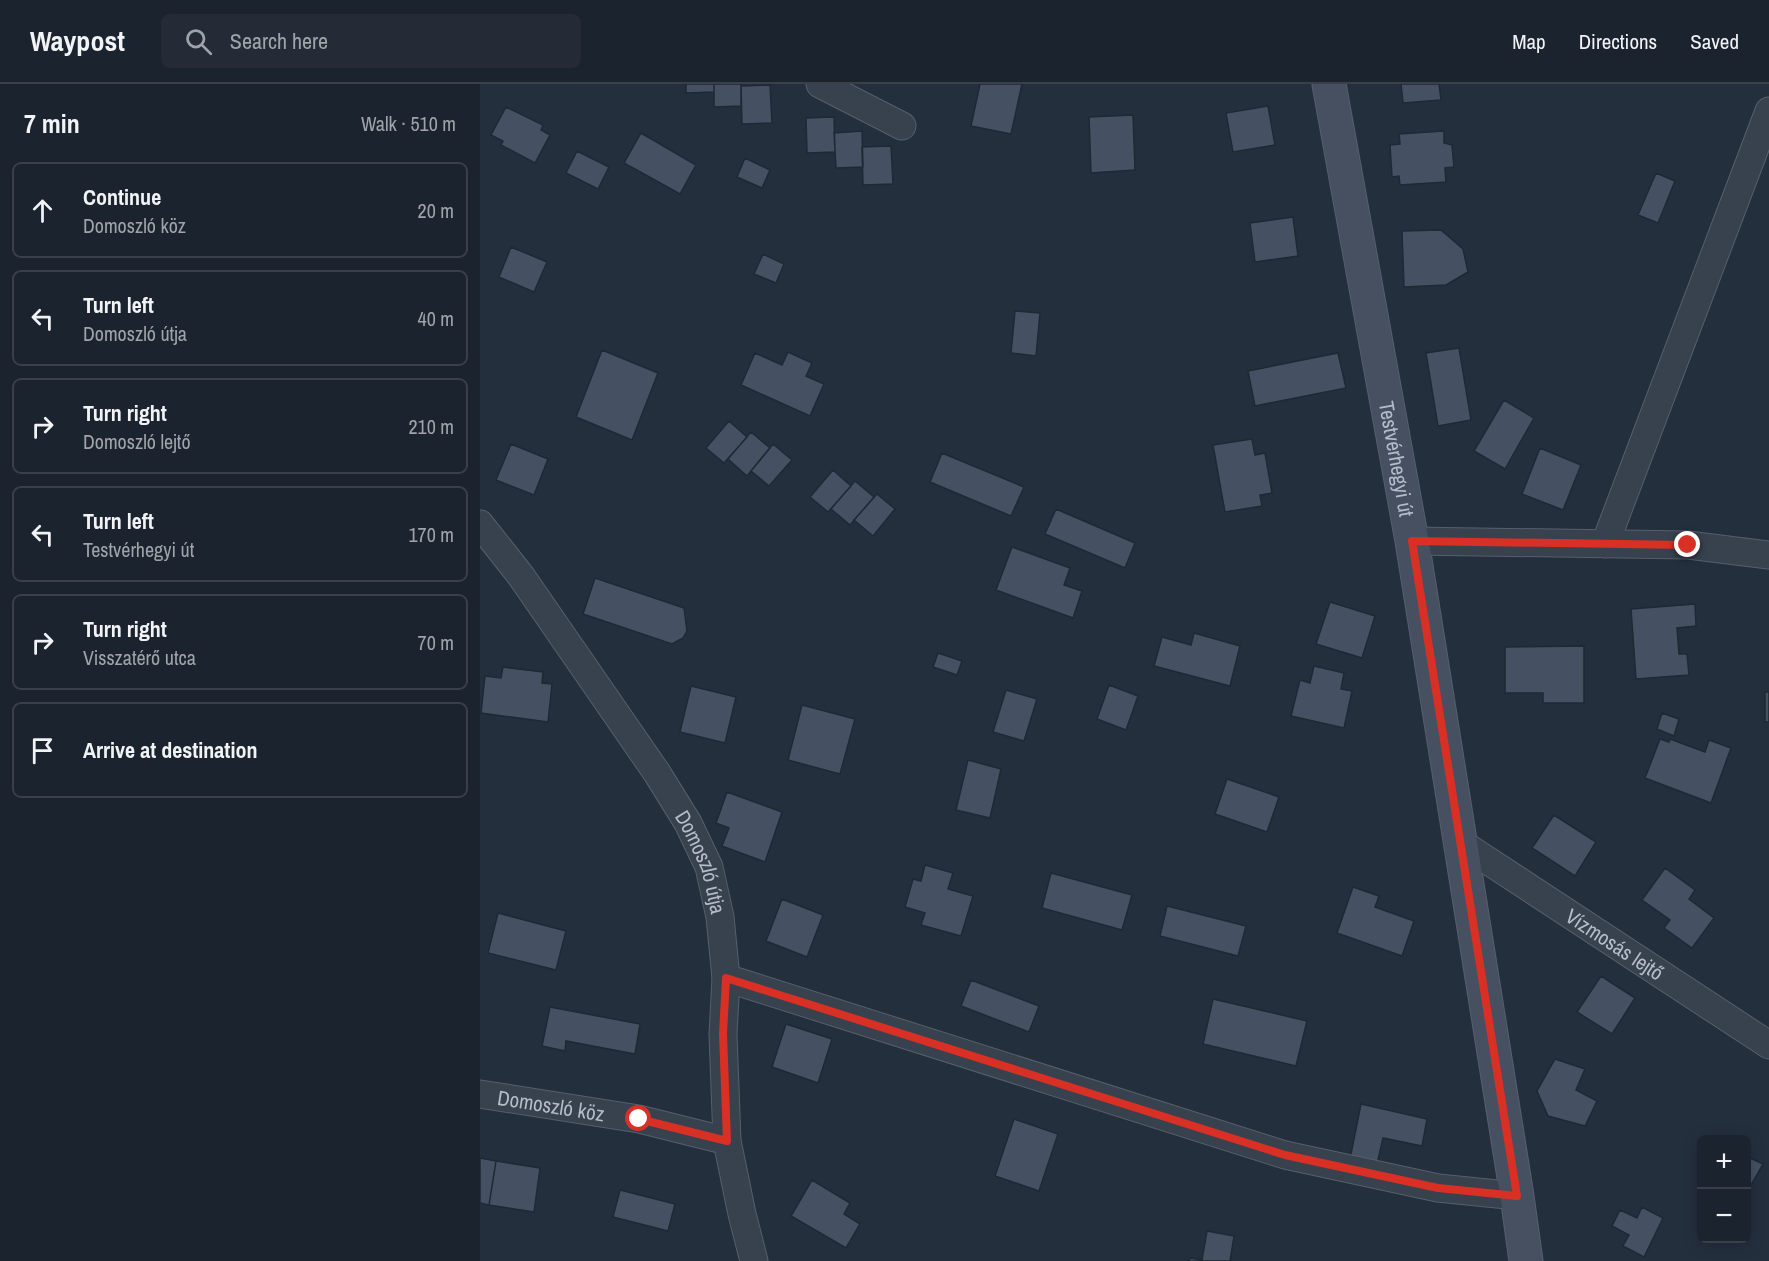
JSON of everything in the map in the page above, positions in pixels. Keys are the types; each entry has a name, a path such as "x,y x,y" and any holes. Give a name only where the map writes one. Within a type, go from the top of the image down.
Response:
{"street":[{"path":"820,84 902,126"},
{"name":"Testvérhegyi út","path":"1329,84 1412,541 1526,1261"},
{"path":"1605,544 1769,111"},
{"name":"Domoszló útja","path":"480,524 521,576 657,773 688,823 709,867 720,917 726,978 723,1034 727,1141 754,1261"},
{"path":"1412,541 1688,545 1769,555"},
{"name":"Vízmosás lejtő","path":"1461,843 1769,1045"},
{"path":"726,978 1285,1155 1438,1188 1517,1196"},
{"name":"Domoszló köz","path":"480,1094 639,1119 727,1141"}],"building":[{"path":"686,84 714,84 714,92 686,93"},
{"path":"714,84 741,84 741,106 714,107"},
{"path":"980,84 1022,84 1011,134 971,126"},
{"path":"1401,84 1439,84 1441,100 1403,103"},
{"path":"770,85 772,123 742,124 741,86"},
{"path":"1268,106 1275,145 1233,152 1226,113"},
{"path":"506,107 543,125 541,130 550,135 535,163 501,145 503,141 491,135"},
{"path":"1133,115 1135,170 1091,173 1089,117"},
{"path":"834,117 835,152 807,153 806,118"},
{"path":"862,131 863,167 836,168 834,133"},
{"path":"1444,131 1444,143 1452,145 1454,167 1445,168 1446,182 1400,185 1399,176 1392,177 1390,145 1400,144 1399,134"},
{"path":"641,133 696,165 680,194 624,163"},
{"path":"891,146 893,184 863,185 862,147"},
{"path":"577,151 609,167 598,189 566,173"},
{"path":"745,158 770,170 762,188 737,177"},
{"path":"1656,173 1675,181 1658,223 1638,215"},
{"path":"1293,217 1298,256 1255,262 1250,223"},
{"path":"1441,230 1463,249 1468,272 1446,285 1404,287 1402,231"},
{"path":"511,247 547,262 534,292 499,277"},
{"path":"763,254 784,264 776,283 754,274"},
{"path":"1015,311 1040,313 1036,356 1011,353"},
{"path":"1459,348 1471,420 1438,426 1426,353"},
{"path":"602,350 658,373 632,440 576,417"},
{"path":"788,352 812,363 806,376 824,384 810,416 741,385 755,353 782,365"},
{"path":"1338,353 1346,388 1255,406 1248,371"},
{"path":"1504,400 1534,418 1505,469 1474,451"},
{"path":"729,421 747,437 724,463 706,448"},
{"path":"751,432 770,448 747,476 728,459"},
{"path":"1252,439 1255,455 1265,453 1272,493 1260,495 1262,506 1225,512 1213,445"},
{"path":"511,444 548,459 534,495 496,480"},
{"path":"773,444 792,460 769,486 751,471"},
{"path":"1540,448 1581,465 1563,510 1522,494"},
{"path":"942,453 1024,487 1011,516 930,482"},
{"path":"833,470 851,486 828,512 810,497"},
{"path":"855,481 874,497 850,525 831,509"},
{"path":"877,494 895,509 873,536 854,520"},
{"path":"1056,509 1135,543 1125,568 1045,534"},
{"path":"1012,547 1070,568 1064,585 1082,591 1073,618 996,590"},
{"path":"595,578 684,608 687,631 683,638 672,644 583,614"},
{"path":"1330,602 1375,616 1362,658 1316,644"},
{"path":"1695,604 1696,626 1677,628 1679,654 1687,654 1689,675 1636,679 1631,609"},
{"path":"1194,633 1240,646 1230,686 1154,666 1162,637 1191,645"},
{"path":"1584,646 1584,703 1543,703 1543,693 1505,693 1505,647"},
{"path":"938,653 962,661 957,675 933,667"},
{"path":"1314,666 1344,673 1341,689 1352,691 1344,728 1291,716 1300,680 1310,683"},
{"path":"503,667 543,672 542,683 552,684 548,722 481,713 485,676 501,678"},
{"path":"1109,685 1138,696 1126,730 1097,719"},
{"path":"691,686 736,697 725,743 680,732"},
{"path":"1006,690 1037,699 1024,741 993,732"},
{"path":"1765,692 1769,692 1769,722 1765,722"},
{"path":"802,705 855,719 840,774 788,760"},
{"path":"1662,713 1679,719 1674,736 1657,729"},
{"path":"1660,739 1669,742 1670,739 1705,752 1709,740 1731,748 1711,803 1645,778"},
{"path":"968,760 1001,769 990,818 956,810"},
{"path":"1227,779 1279,797 1267,832 1215,814"},
{"path":"727,792 782,812 765,862 722,846 729,828 716,823"},
{"path":"1554,815 1596,842 1575,876 1532,848"},
{"path":"925,865 953,873 948,889 973,896 961,936 921,925 925,913 905,907 913,879 921,881"},
{"path":"1665,868 1695,890 1689,899 1714,918 1692,948 1664,928 1670,920 1642,900"},
{"path":"1051,873 1132,895 1122,930 1042,908"},
{"path":"1353,887 1379,896 1375,907 1414,921 1402,956 1337,933"},
{"path":"782,899 823,915 807,957 766,941"},
{"path":"1167,906 1246,926 1238,956 1160,936"},
{"path":"498,913 566,931 556,970 488,953"},
{"path":"1601,976 1635,998 1612,1034 1577,1012"},
{"path":"971,980 1039,1006 1029,1032 961,1006"},
{"path":"1213,999 1307,1021 1296,1066 1203,1044"},
{"path":"550,1007 640,1024 635,1054 566,1041 565,1051 542,1046"},
{"path":"786,1024 832,1039 818,1083 772,1067"},
{"path":"1555,1059 1585,1069 1576,1090 1597,1101 1585,1126 1548,1116 1537,1091"},
{"path":"1361,1104 1427,1119 1422,1146 1383,1138 1376,1169 1349,1164"},
{"path":"1014,1119 1058,1134 1039,1191 995,1176"},
{"path":"480,1158 496,1161 489,1205 480,1203"},
{"path":"1751,1158 1763,1164 1751,1185"},
{"path":"496,1161 540,1168 534,1212 489,1205"},
{"path":"812,1180 850,1203 844,1214 860,1224 846,1248 791,1216"},
{"path":"620,1190 675,1204 668,1231 613,1217"},
{"path":"1642,1207 1663,1218 1644,1257 1623,1246 1629,1235 1612,1226 1620,1210 1637,1218"},
{"path":"1207,1231 1234,1236 1230,1261 1189,1261 1190,1258 1202,1260"}],"route":[{"path":"639,1119 727,1141 723,1034 726,978 1285,1155 1438,1188 1517,1196 1412,541 1688,545"}]}
